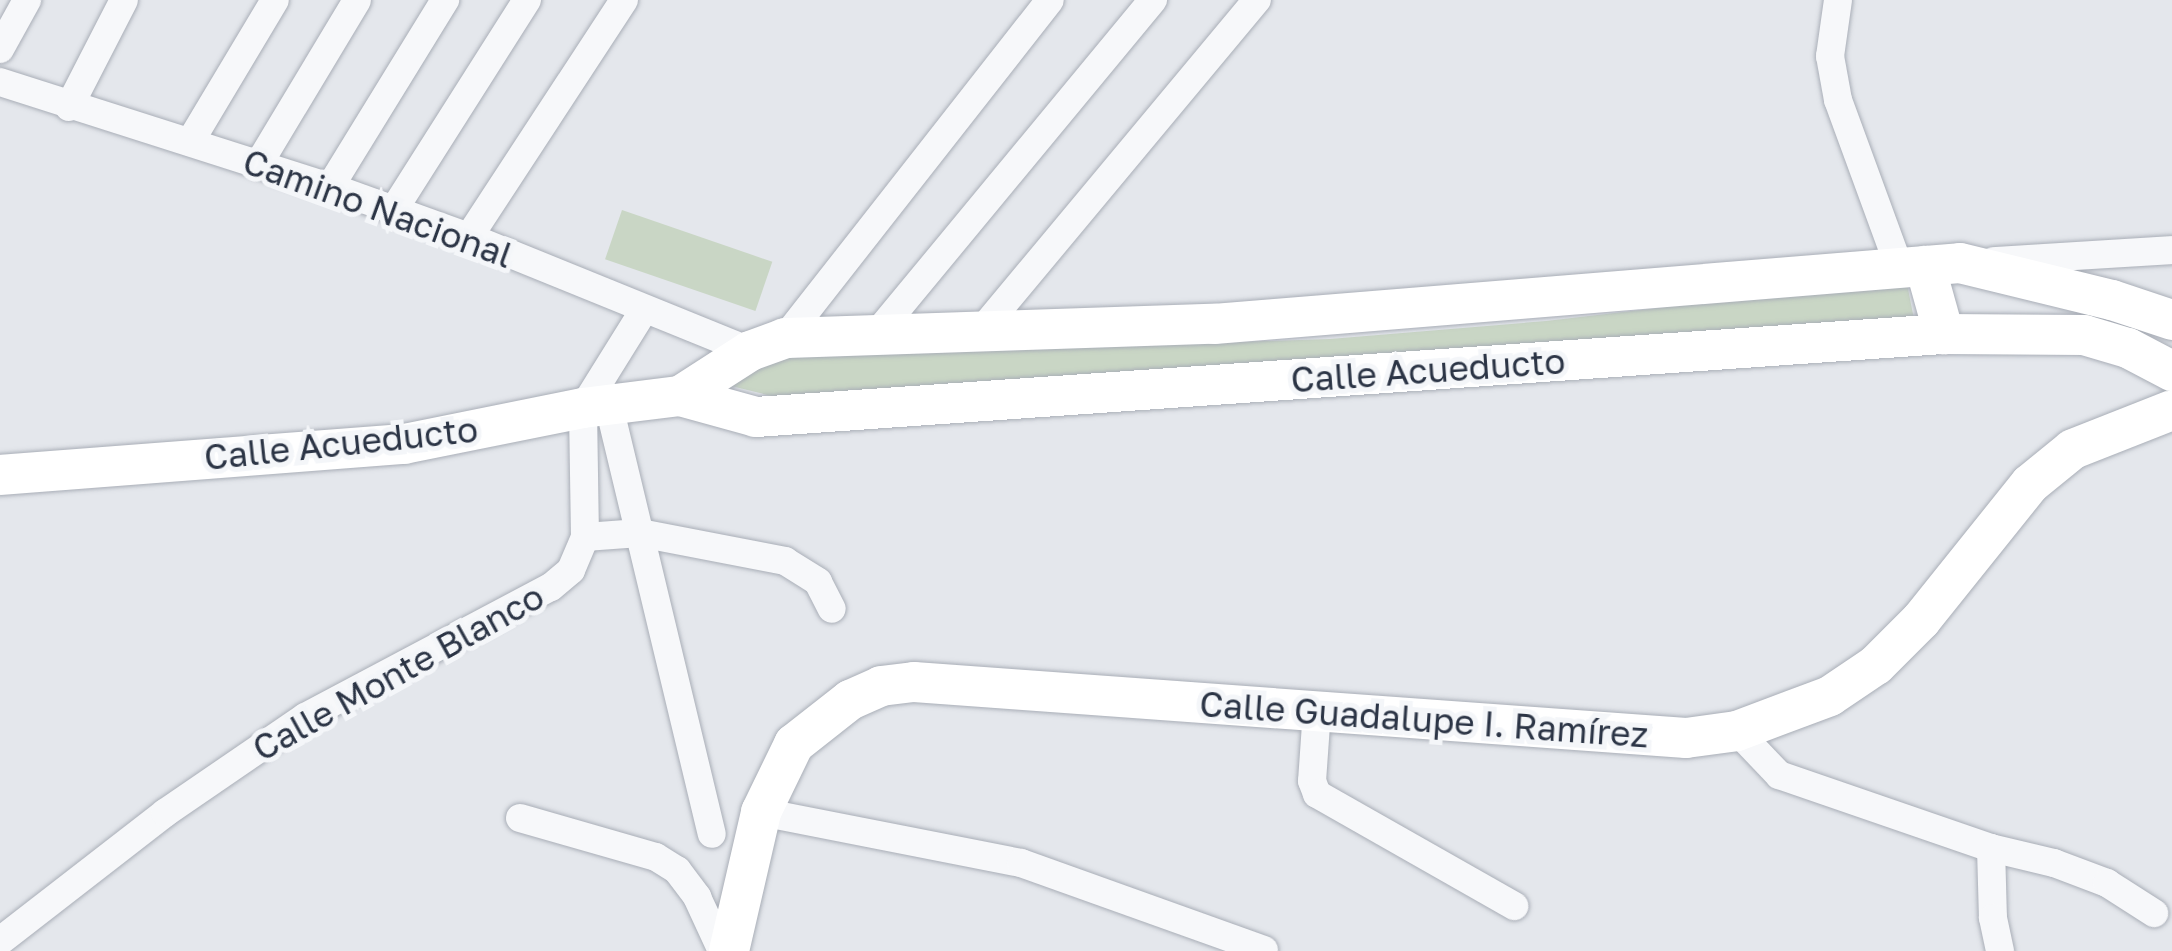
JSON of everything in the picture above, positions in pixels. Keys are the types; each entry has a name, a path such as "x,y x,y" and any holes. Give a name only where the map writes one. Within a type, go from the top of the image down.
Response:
{"street":[{"path":"0,49 27,0"},
{"path":"70,107 124,0"},
{"path":"190,142 275,0"},
{"path":"258,165 358,0"},
{"path":"330,187 445,0"},
{"path":"393,210 527,0"},
{"path":"469,236 624,0"},
{"path":"768,344 1050,0"},
{"path":"874,336 1153,0"},
{"path":"981,331 1256,0"},
{"path":"1838,0 1830,56 1838,100 1929,266 1944,334"},
{"name":"Camino Nacional","path":"0,82 330,187 469,236 644,310 768,344"},
{"name":"Calle Acueducto","path":"680,396 768,344 1348,316 1929,266 2172,250"},
{"name":"Calle Acueducto","path":"1929,266 2112,300 2172,320"},
{"path":"644,310 596,407 585,537 640,533 785,562 818,582 832,609"},
{"name":"Calle Acueducto","path":"0,475 404,444 596,407 680,396 756,417 1944,334 2084,336 2128,348 2172,371"},
{"path":"596,407 640,533 712,834"},
{"name":"Calle Guadalupe I. Ramírez","path":"725,951 761,812 794,744 850,700 881,686 914,682 1686,738 1737,731 1830,696 1876,665 1920,620 2030,484 2073,449 2172,410"},
{"name":"Calle Monte Blanco","path":"0,941 165,814 304,717 551,588 571,570 585,537"},
{"path":"1318,710 1312,781 1317,794 1514,906"},
{"path":"1737,731 1779,775 1991,848 2054,863 2107,883 2154,913"},
{"path":"761,812 1022,863 1264,950"},
{"path":"520,818 656,857 677,870 725,951"},
{"path":"1991,848 1993,918 2000,951"}],"green space":[{"path":"622,210 772,262 755,311 605,259"},
{"path":"1906,279 1916,329 800,403 727,385 767,361 793,356 1330,339 1546,321"}]}
